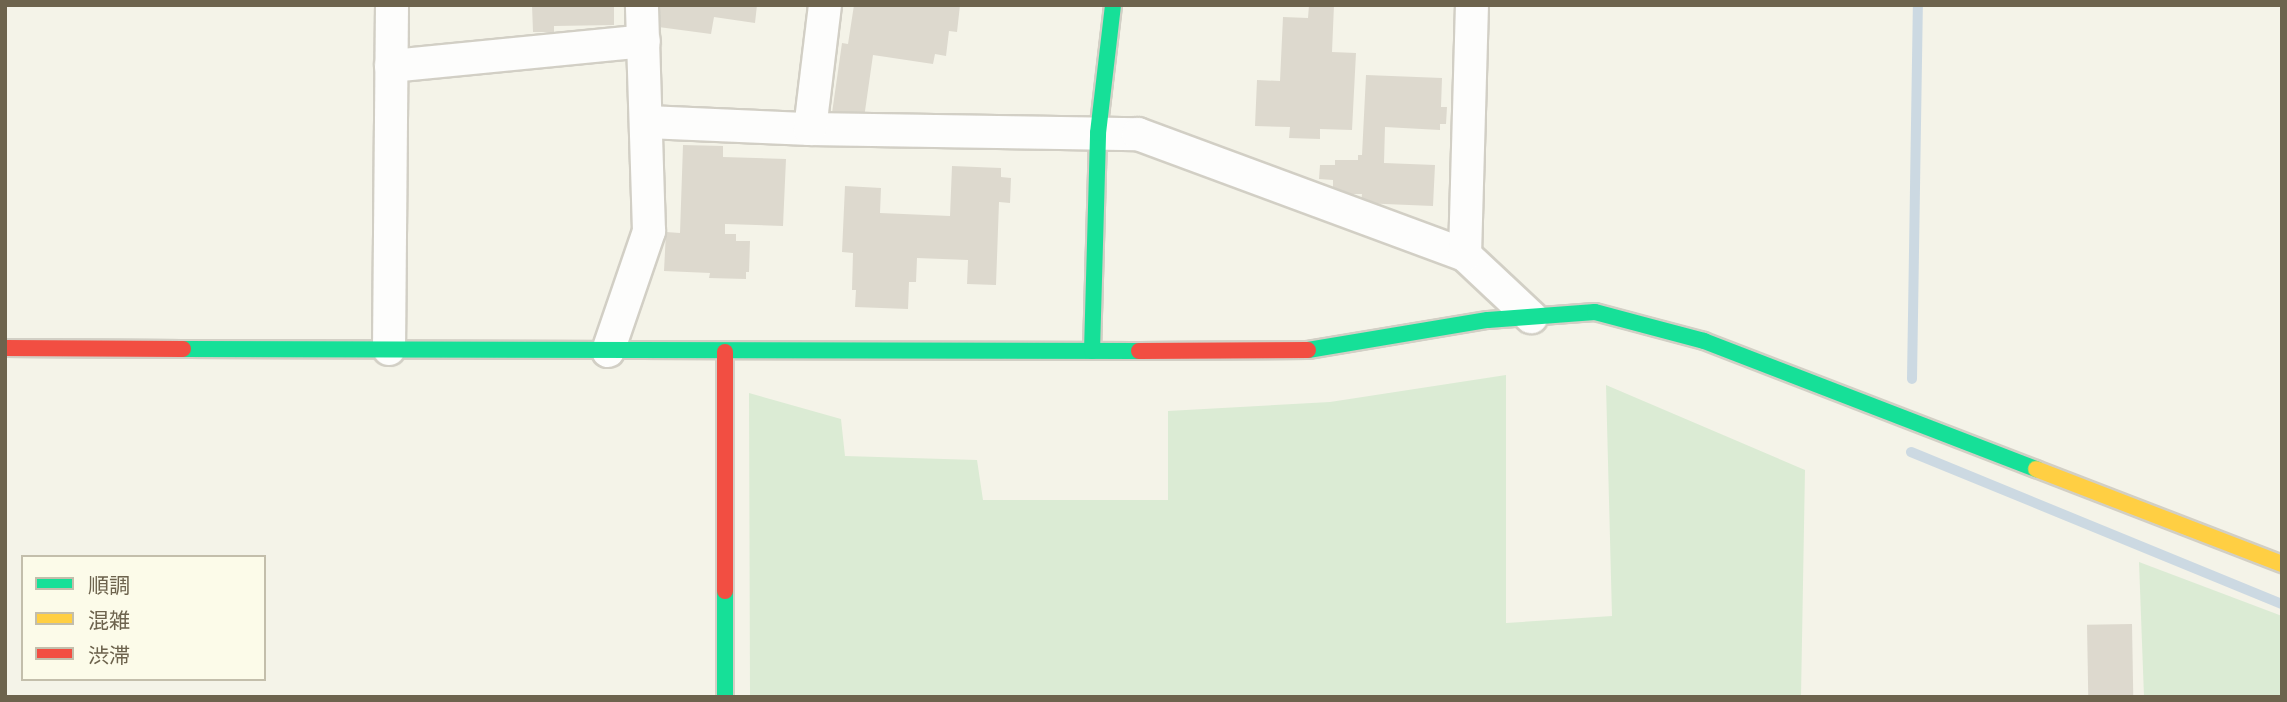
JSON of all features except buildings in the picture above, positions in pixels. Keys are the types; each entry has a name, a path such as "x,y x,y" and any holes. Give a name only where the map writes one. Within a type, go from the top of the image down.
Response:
{"street":[{"path":"389,349 392,5"},
{"path":"608,351 649,230 642,5"},
{"path":"810,129 825,5"},
{"path":"1092,351 1098,133 1113,5"},
{"path":"1465,255 1472,5"},
{"path":"391,66 644,40"},
{"path":"647,122 810,129 1138,134 1465,255 1531,317"},
{"path":"5,348 725,352 1313,350 1488,320 1595,312 1703,341 2282,564"},
{"path":"725,352 725,697"}],"green space":[{"path":"1506,375 1506,623 1612,616 1606,385 1805,470 1801,697 750,697 749,393 841,419 845,456 977,460 983,500 1168,500 1168,411 1330,402"},
{"path":"2139,562 2282,616 2282,697 2144,697"}],"waterway":[{"path":"1912,379 1918,5"},
{"path":"1911,452 2282,604"}],"traffic: fast":[{"path":"1092,351 1098,133 1113,5"},
{"path":"1308,350 1488,320 1595,312 1704,341 2036,469"},
{"path":"183,349 1139,351"},
{"path":"725,591 725,697"}],"traffic: slow":[{"path":"2036,469 2282,564"}],"traffic: jam":[{"path":"5,348 183,349"},
{"path":"1139,351 1308,350"},
{"path":"725,352 725,591"}]}
